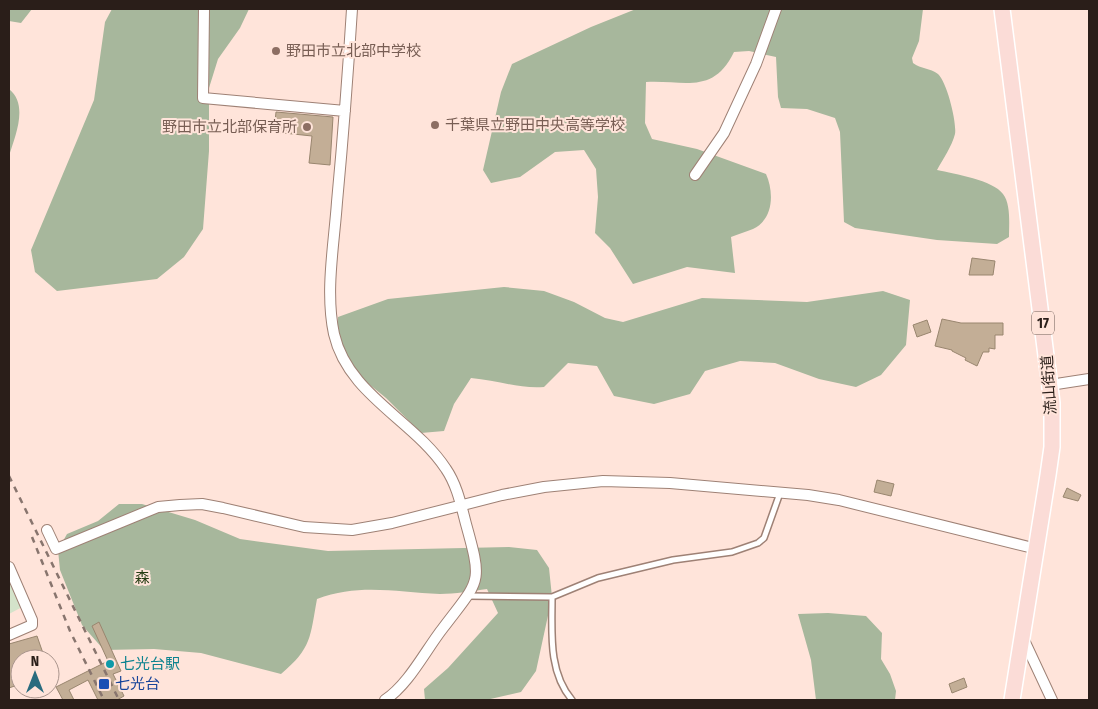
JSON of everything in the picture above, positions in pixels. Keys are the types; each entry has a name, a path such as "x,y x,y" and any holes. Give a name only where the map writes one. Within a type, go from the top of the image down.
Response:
{"main road":[{"name":"流山街道","path":"1002,9 1050,385 1052,448 1012,700"}],"street":[{"path":"204,9 203,98 345,111"},
{"path":"352,9 331,294 334,332 339,354 362,385 432,451 447,470 461,505 477,569 475,585 468,596 402,684 385,700"},
{"path":"695,175 724,133 756,64 776,9"},
{"path":"1050,385 1089,379"},
{"path":"47,530 56,549 158,508 202,504 281,523 329,530 374,527 544,487 603,481 670,483 839,500 1037,549"},
{"path":"9,568 30,614 32,625 9,635"},
{"path":"1022,637 1052,700"}],"lane":[{"path":"468,596 552,597 598,578 672,560 732,552 758,543 764,538 780,493"},
{"path":"552,597 551,643 556,666 566,692 572,700"}],"green space":[{"path":"9,9 32,9 21,23 9,21"},
{"path":"112,9 249,9 240,28 218,59 209,88 209,151 203,229 184,257 157,279 57,291 35,272 31,250 94,100 105,22"},
{"path":"636,9 923,9 919,41 912,58 913,63 935,72 941,78 951,103 955,129 952,143 937,170 973,178 998,189 1006,198 1009,215 1009,237 997,244 937,240 855,228 844,222 840,132 835,118 807,109 781,108 778,97 776,57 749,51 734,52 726,66 717,75 707,80 685,83 646,82 645,123 652,139 697,149 766,174 771,197 765,219 753,229 731,237 735,273 687,267 633,284 610,248 595,233 598,197 596,169 584,150 555,152 520,177 491,183 483,170 501,92 512,64 591,27"},
{"path":"9,89 18,103 19,121 9,156"},
{"path":"504,287 544,291 574,302 605,318 623,322 702,298 807,302 883,291 910,300 906,345 881,375 856,387 819,379 775,363 740,361 705,371 690,394 654,404 614,396 597,366 568,363 544,387 526,387 471,378 454,404 444,431 421,433 386,398 343,363 336,351 338,317 388,299"},
{"name":"森","path":"119,504 142,504 195,520 240,539 328,551 509,547 537,550 549,568 552,597 536,671 521,692 486,700 425,700 424,689 448,668 498,613 487,589 440,594 393,590 363,590 348,591 317,599 308,641 299,657 281,674 201,653 154,649 104,650 82,625 60,570 58,550 67,534 98,521"},
{"path":"9,575 24,606 9,614"},
{"path":"828,613 866,616 882,633 881,659 890,674 896,691 895,700 816,700 811,660 798,614"}],"building":[{"path":"276,112 333,117 330,165 309,163 312,136 274,132"},
{"path":"972,258 995,261 993,275 969,275"},
{"path":"942,319 961,323 1003,323 1003,335 995,335 995,349 989,348 989,352 983,352 977,366 952,350 935,346"},
{"path":"927,320 931,332 917,337 913,325"},
{"path":"877,480 894,484 891,496 874,492"},
{"path":"1067,488 1081,495 1078,501 1063,497"},
{"name":"七光台駅","path":"99,622 121,671 113,674 124,696 117,700 98,700 88,680 69,690 74,700 63,700 60,694 60,685 108,661 92,626"},
{"path":"37,636 42,649 10,649 9,688 9,644"},
{"path":"964,678 967,687 952,693 949,684"}],"railway":[{"path":"9,476 119,700"},
{"path":"32,537 70,631 104,700"}],"place":[{"name":"野田市立北部中学校","path":"276,51"},
{"name":"千葉県立野田中央高等学校","path":"435,125"},
{"name":"野田市立北部保育所","path":"307,127"},
{"name":"七光台駅","path":"110,664"},
{"name":"七光台","path":"104,684"}]}
